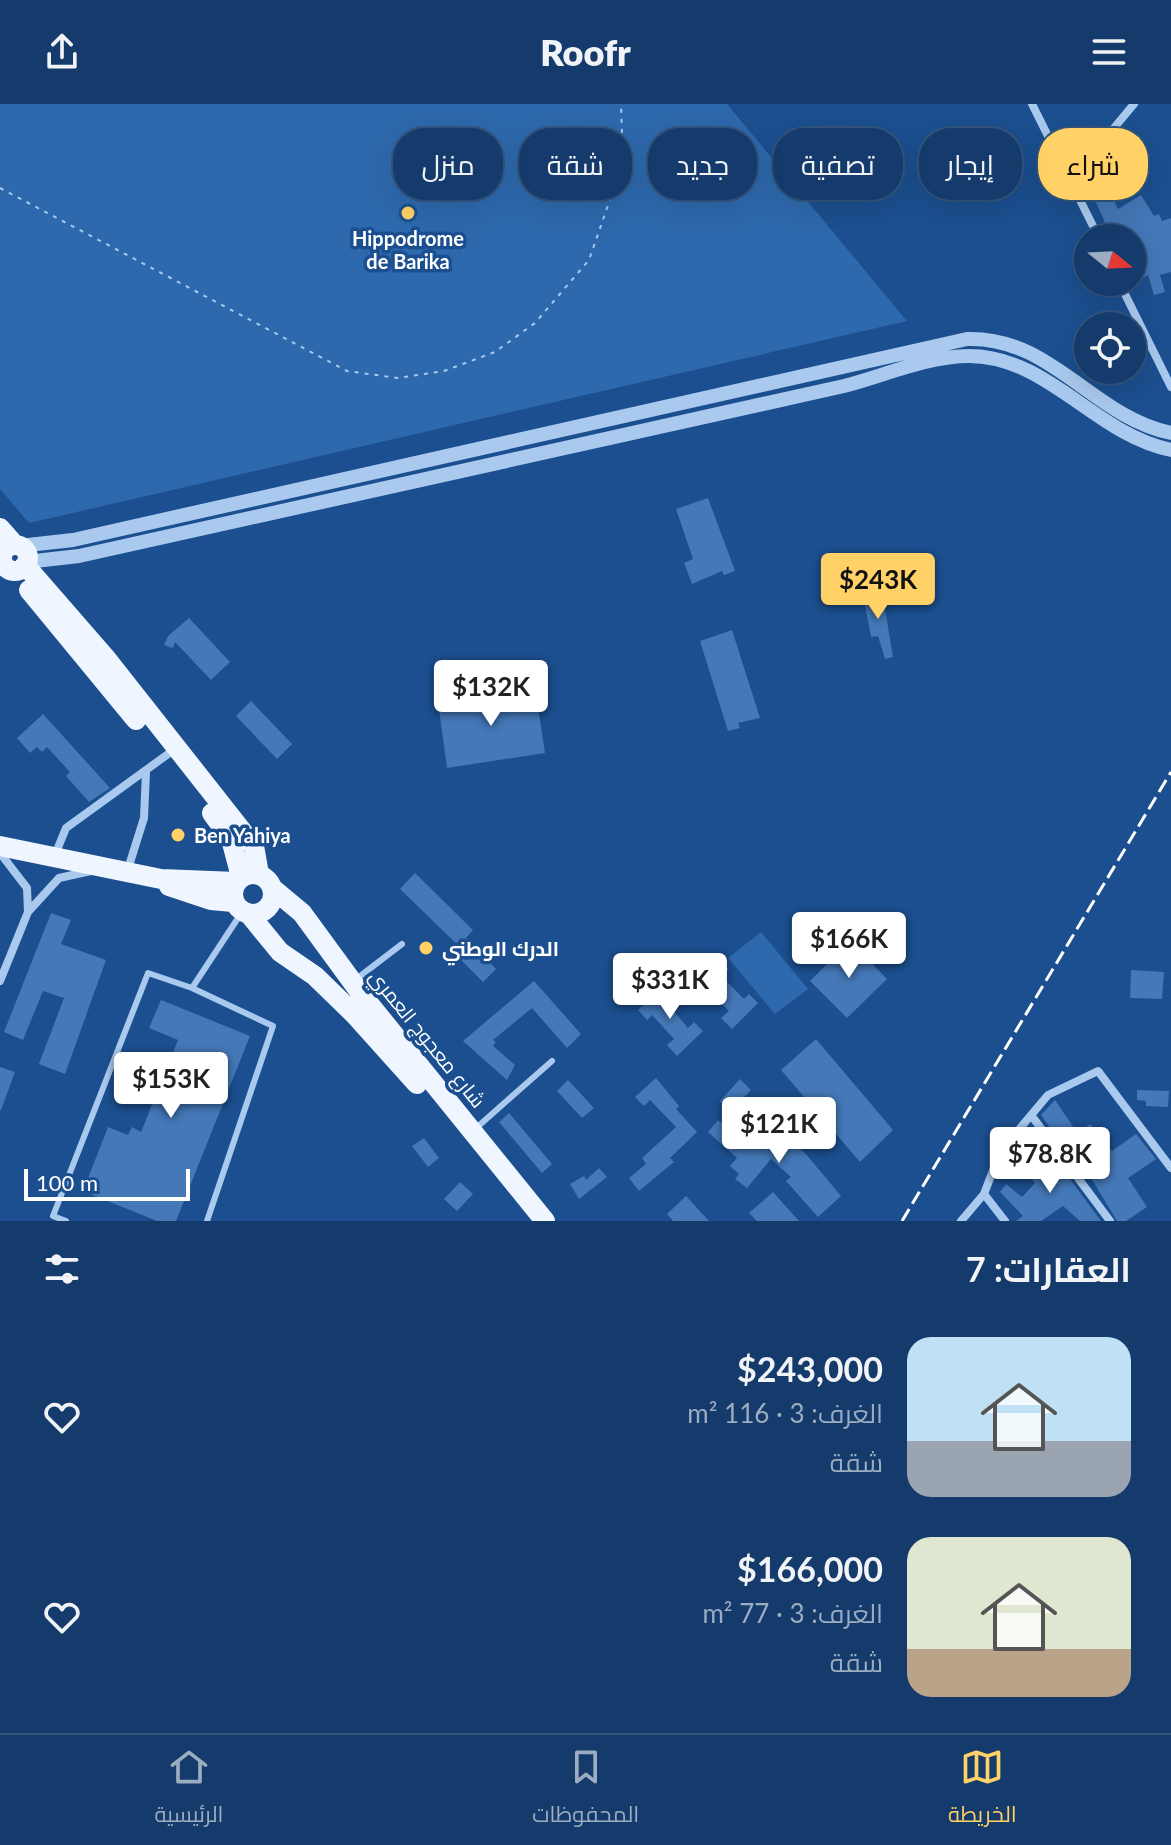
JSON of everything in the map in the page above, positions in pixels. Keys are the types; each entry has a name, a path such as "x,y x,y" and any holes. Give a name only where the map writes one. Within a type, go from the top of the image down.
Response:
{"main road":[{"path":"0,528 14,557 170,752 254,846 247,893"},
{"path":"170,752 231,839 247,893"},
{"path":"0,846 104,869 247,893"},
{"name":"شارع معجوج العمري","path":"247,893 302,913 353,982 545,1221"},
{"name":"شارع معجوج العمري","path":"247,893 280,952 315,976 355,1015 415,1080 530,1221"}],"street":[{"path":"1032,104 1045,128"},
{"path":"1114,128 1134,104"},
{"path":"1081,200 1093,224"},
{"path":"1126,296 1171,387"},
{"path":"14,557 73,540 967,339 997,340 1025,348 1125,417 1171,433"},
{"path":"14,557 110,549 844,386 965,356 991,357 1028,369 1117,430 1171,450"},
{"path":"54,857 66,828 170,752"},
{"path":"127,872 144,818 146,772"},
{"path":"0,853 27,888 28,912"},
{"path":"0,981 28,912 59,878 104,869"},
{"path":"961,1221 984,1194 1000,1152 1048,1095 1098,1071 1171,1168"},
{"path":"1031,1115 1110,1221"},
{"path":"984,1194 1005,1221"}],"lane":[{"path":"192,988 247,893"},
{"path":"353,982 402,944"},
{"path":"66,1221 53,1216 148,973 192,988 273,1026 207,1221"},
{"path":"472,1131 552,1061"}],"path":[{"path":"0,188 347,371 398,378 444,371 495,352 535,323 589,260 623,162 621,104"}],"shaded area":[{"name":"Hippodrome de Barika","path":"0,104 727,104 747,128 648,128 648,200 757,200 757,140 773,159 773,200 807,200 907,321 29,523 0,489"},
{"path":"761,932 808,989 775,1014 728,958"}],"building":[{"path":"1095,200 1114,200 1118,209 1133,200 1144,200 1154,216 1159,214 1162,221 1171,218 1171,272 1160,275 1165,292 1154,295 1146,276 1146,224 1106,224"},
{"path":"708,498 735,571 724,575 722,571 692,584 684,563 693,559 676,509"},
{"path":"882,591 893,657 885,659 878,636 871,637 863,594"},
{"path":"189,618 230,662 211,680 175,642 173,648 164,645 168,636"},
{"path":"732,630 760,718 738,723 740,728 728,731 700,641"},
{"path":"535,687 545,753 447,768 438,702"},
{"path":"251,701 292,744 277,759 236,716"},
{"path":"43,714 110,788 89,802 66,776 70,772 47,747 42,752 37,747 30,753 17,738"},
{"path":"415,873 473,930 466,938 496,969 483,982 461,960 467,954 400,889"},
{"path":"51,913 71,920 61,944 106,960 65,1074 39,1064 64,998 43,991 23,1040 4,1032"},
{"path":"850,941 887,979 847,1018 810,981"},
{"path":"718,958 729,969 721,976 744,999 749,994 758,1003 732,1029 721,1018 729,1011 707,989 703,994 693,983"},
{"path":"1131,970 1164,972 1162,999 1130,998"},
{"path":"534,981 581,1034 567,1048 532,1008 493,1040 496,1042 493,1046 515,1065 507,1080 463,1041"},
{"path":"664,986 674,997 667,1003 688,1028 694,1022 703,1031 677,1056 667,1045 674,1039 652,1015 647,1020 638,1010"},
{"path":"161,1000 250,1036 176,1221 157,1221 83,1191 108,1127 128,1135 132,1127 141,1132 178,1040 149,1028"},
{"path":"816,1039 893,1130 860,1162 781,1070"},
{"path":"0,1067 15,1072 1,1110 0,1110"},
{"path":"656,1078 679,1106 676,1109 697,1132 670,1158 674,1162 639,1191 629,1178 646,1164 642,1158 676,1127 650,1100 644,1106 635,1097"},
{"path":"740,1079 751,1090 731,1111 720,1101"},
{"path":"568,1080 594,1108 582,1118 557,1091"},
{"path":"1137,1090 1169,1091 1168,1107 1146,1106 1146,1101 1137,1100"},
{"path":"1055,1100 1078,1134 1090,1124 1112,1151 1136,1134 1156,1159 1128,1178 1147,1207 1126,1221 1117,1221 1085,1168 1074,1154 1071,1157 1041,1115"},
{"path":"509,1113 552,1164 542,1173 499,1122"},
{"path":"718,1120 751,1148 772,1125 805,1153 841,1196 818,1217 786,1181 791,1177 771,1159 747,1188 735,1179 739,1174 730,1166 737,1158 708,1132"},
{"path":"424,1138 439,1158 428,1167 412,1146"},
{"path":"1053,1156 1101,1221 1080,1221 1063,1206 1041,1221 1016,1221 1023,1216 1000,1192 1006,1184 1022,1197 1035,1183 1027,1172 1045,1157 1048,1160"},
{"path":"599,1168 607,1177 579,1199 570,1184 584,1176 586,1180"},
{"path":"460,1182 473,1194 457,1211 444,1199"},
{"path":"773,1192 799,1221 757,1221 749,1213"},
{"path":"686,1196 709,1221 673,1221 667,1214"}],"railway":[{"path":"902,1221 1171,772"}],"place":[{"name":"Hippodrome de Barika","path":"408,213"},
{"name":"Ben Yahiya","path":"178,835"},
{"name":"الدرك الوطني","path":"426,948"}]}
